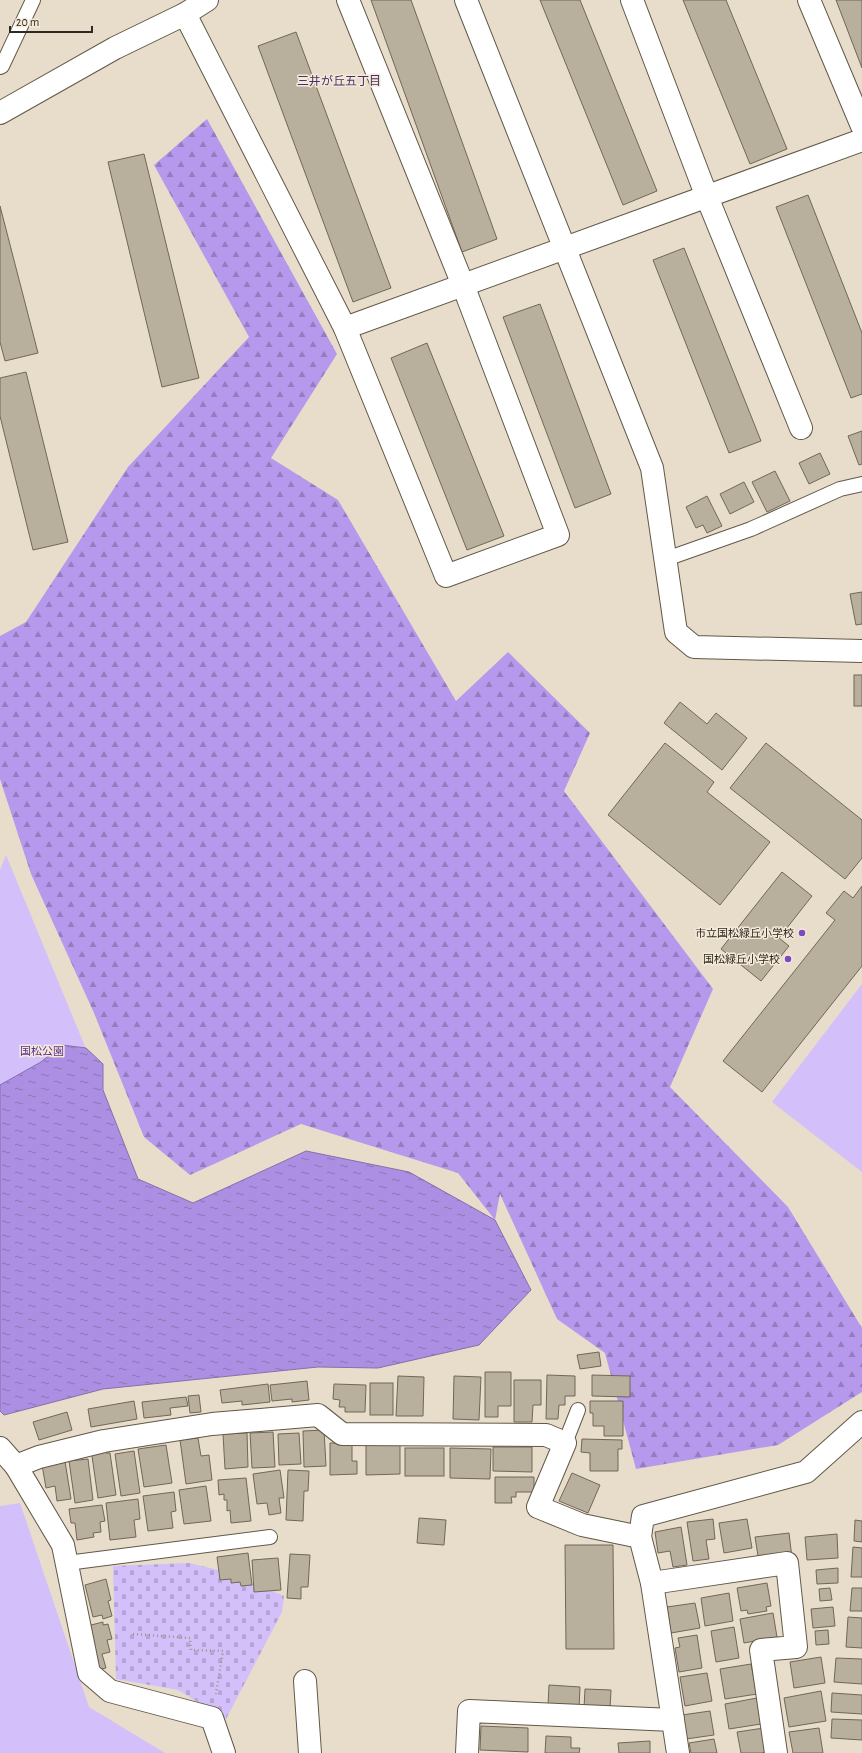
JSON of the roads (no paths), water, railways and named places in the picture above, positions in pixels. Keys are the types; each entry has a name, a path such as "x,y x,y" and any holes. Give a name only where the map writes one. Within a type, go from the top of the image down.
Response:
{"street":[{"path":"0,113 115,48 185,14 207,0"},
{"path":"185,14 345,328 446,576 558,535 463,285 348,0"},
{"path":"466,0 652,468 676,632 694,647 862,651"},
{"path":"632,0 707,196 800,428"},
{"path":"809,0 862,126"},
{"path":"345,328 862,140"},
{"path":"16,1466 39,1456 104,1441 212,1424 318,1415 342,1434 546,1434 565,1443 538,1507 582,1525 640,1537"},
{"path":"678,1753 652,1584 640,1537 643,1516 806,1472 862,1422"},
{"path":"0,1448 16,1466 63,1544 89,1673 110,1691 212,1718 224,1753"},
{"path":"652,1584 787,1563 796,1647 761,1650 776,1753"},
{"path":"305,1681 310,1753"},
{"path":"467,1753 469,1711 673,1720"}],"lane":[{"path":"0,66 2,66 33,0"},
{"path":"666,559 751,528 840,489 862,484"},
{"path":"565,1443 578,1410"},
{"path":"67,1563 270,1537"}],"water":[{"path":"62,1045 86,1048 103,1064 103,1090 138,1179 193,1203 306,1151 409,1172 495,1220 531,1290 479,1345 378,1368 318,1367 103,1389 4,1415 0,1411 0,1085 41,1062"}],"place":[{"name":"市立国松緑丘小学校","path":"802,933"},
{"name":"国松緑丘小学校","path":"788,959"}],"district":[{"name":"三井が丘五丁目","path":"339,81"}],"park label":[{"name":"国松公園","path":"42,1051"}]}
